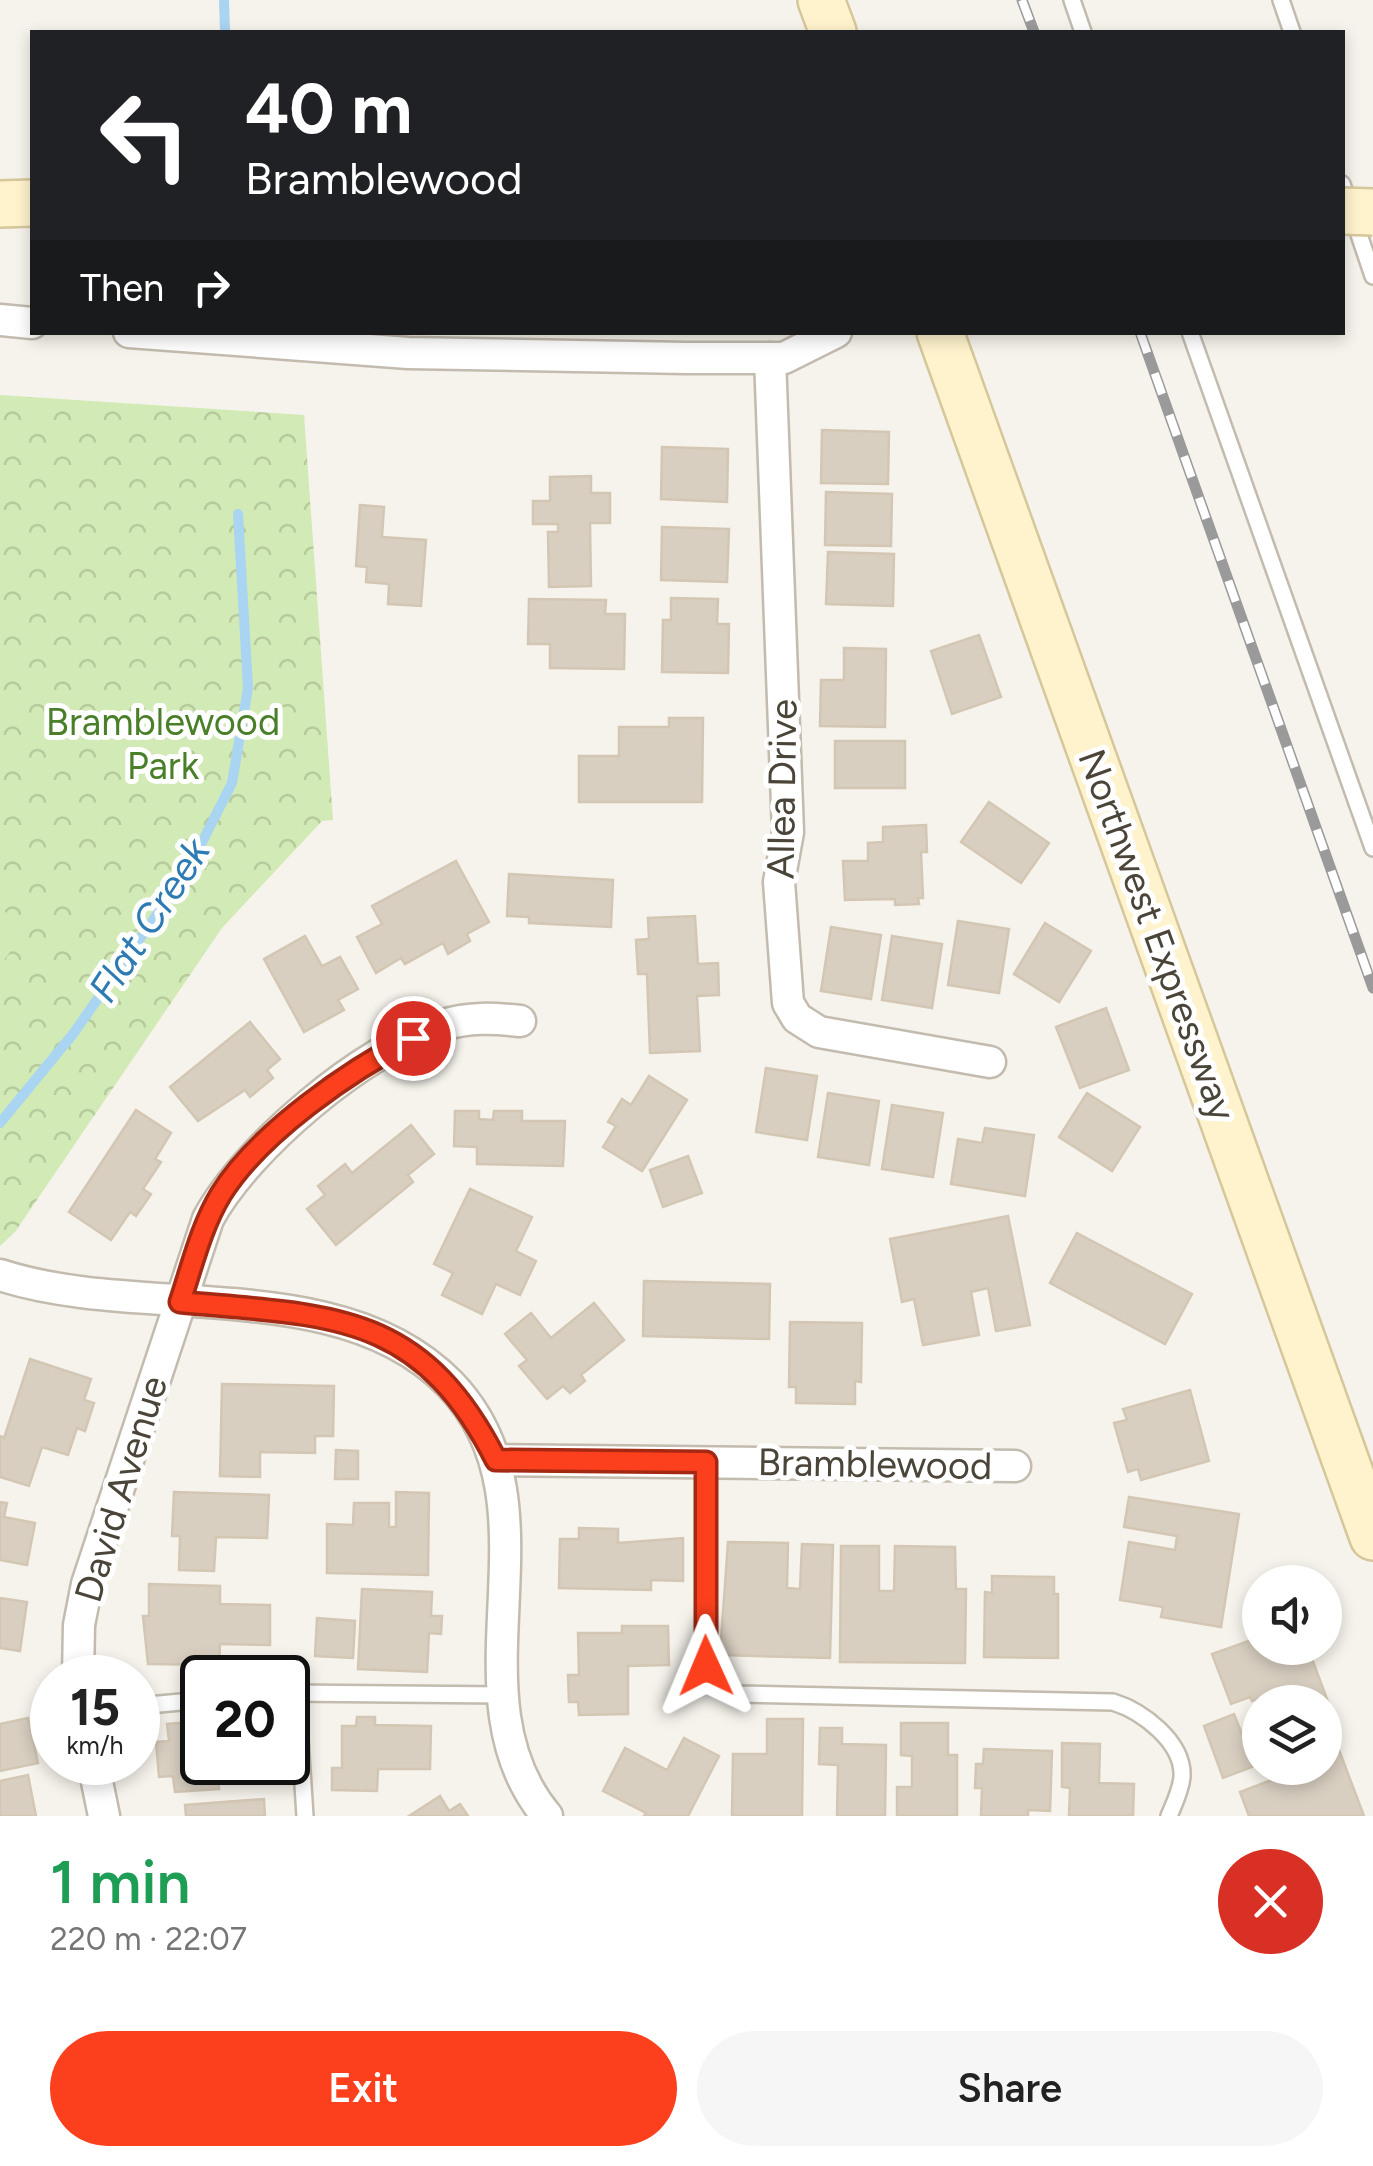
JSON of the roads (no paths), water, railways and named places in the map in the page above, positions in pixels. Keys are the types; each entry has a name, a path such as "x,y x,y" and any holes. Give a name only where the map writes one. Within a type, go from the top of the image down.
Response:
{"main road":[{"path":"821,0 832,30"},
{"path":"0,204 30,203"},
{"path":"1345,211 1373,212"},
{"name":"Northwest Expressway","path":"941,335 1373,1537"}],"street":[{"path":"0,320 30,324"},
{"path":"170,335 408,353 770,358 789,357 830,335"},
{"name":"Allea Drive","path":"770,358 788,822 780,882 788,1002 796,1018 818,1032 990,1062"},
{"path":"180,1302 208,1219 223,1192 248,1160 300,1114 386,1052 440,1025 483,1016 520,1021"},
{"path":"0,1275 72,1290 286,1312 380,1334 450,1385 475,1418 496,1460 508,1533 504,1695 510,1751 547,1816"},
{"name":"David Avenue","path":"78,1655 79,1625 88,1584 180,1302"},
{"name":"Bramblewood","path":"496,1460 1014,1466"},
{"path":"98,1785 104,1816"}],"lane":[{"path":"1072,0 1083,30"},
{"path":"1281,0 1291,30"},
{"path":"1345,193 1373,276"},
{"path":"1191,335 1373,848"},
{"path":"706,1462 705,1648 706,1666 714,1681 738,1694 1113,1702 1138,1713 1161,1732 1178,1757 1182,1779 1169,1816"},
{"path":"310,1693 504,1695"},
{"path":"302,1785 305,1816"}],"waterway":[{"name":"Flat Creek","path":"224,0 225,30"},
{"name":"Flat Creek","path":"0,1123 73,1034 188,870 232,783 248,688 238,514"}],"railway":[{"path":"1022,0 1033,30"},
{"path":"1141,335 1373,988"}],"park label":[{"name":"Bramblewood Park","path":"163,744"}]}
